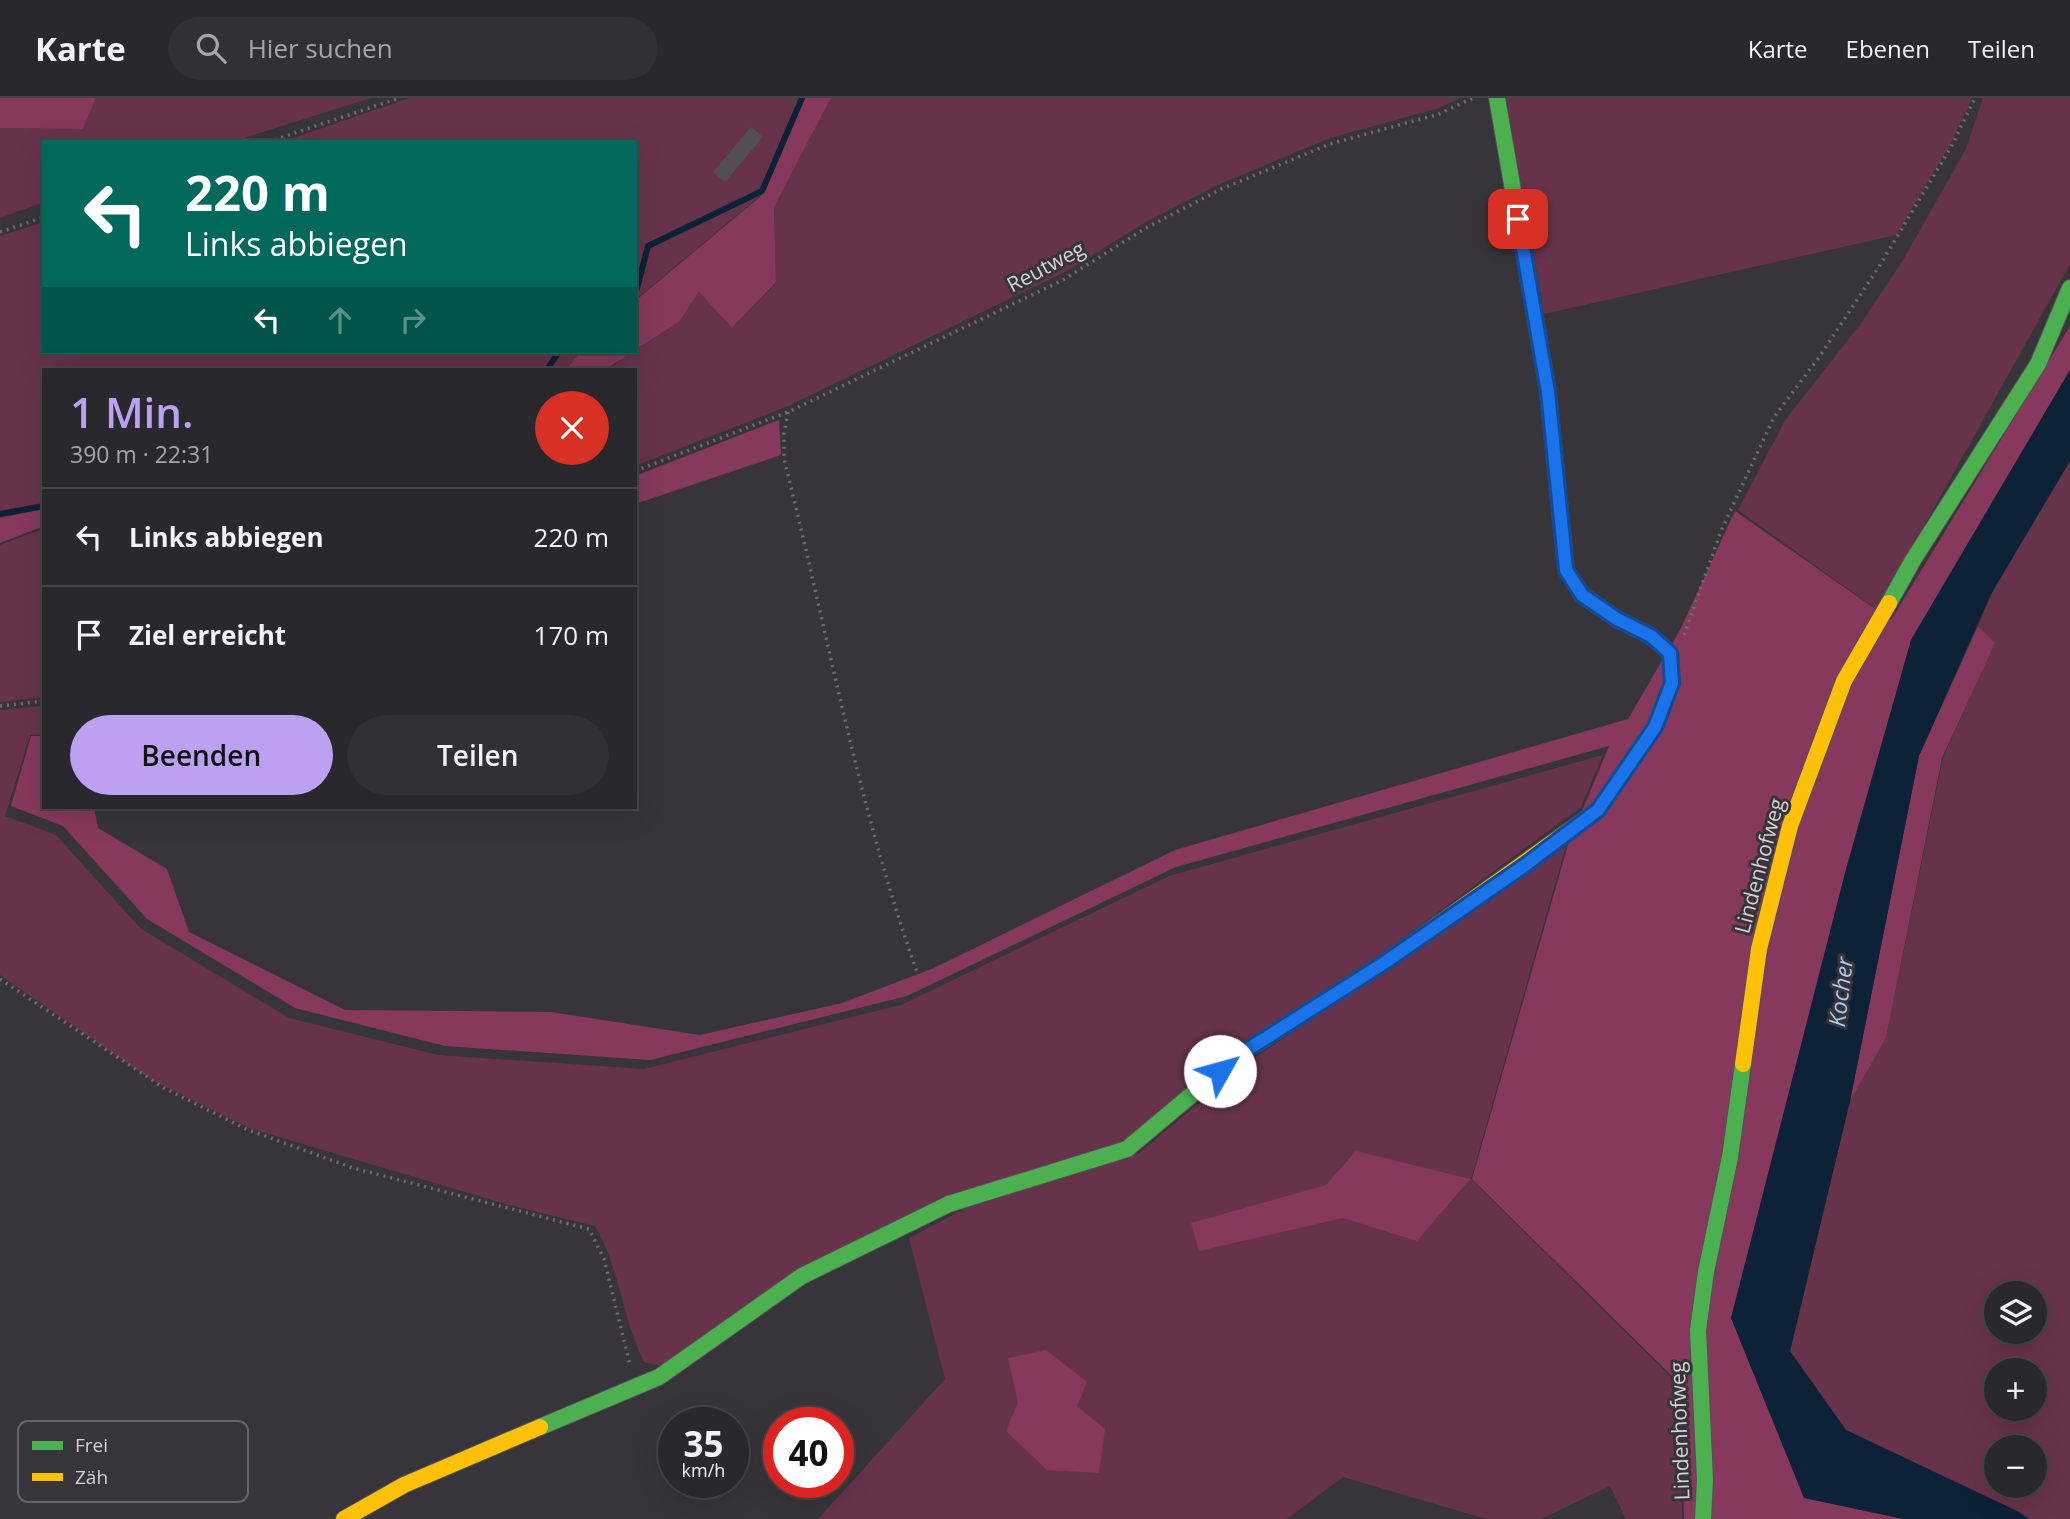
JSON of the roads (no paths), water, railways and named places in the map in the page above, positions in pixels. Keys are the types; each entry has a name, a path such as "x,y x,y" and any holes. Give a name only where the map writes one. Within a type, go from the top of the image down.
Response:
{"street":[{"path":"344,1519 404,1485 659,1377 802,1276 949,1204 1128,1149 1239,1055 1384,963 1524,866 1598,810 1655,727 1672,683 1670,653 1651,636 1617,619 1582,595 1566,570 1548,392 1497,98"},
{"name":"Lindenhofweg","path":"1703,1519 1705,1480 1698,1330 1706,1272 1730,1157 1759,949 1790,826 1844,681 1913,560 2038,363 2070,288"}],"water":[{"name":"Kocher","path":"2070,370 2070,461 1992,592 1919,756 1850,1101 1790,1351 1846,1430 2029,1519 1903,1519 1804,1498 1731,1318 1846,869 1911,640"}],"waterway":[{"path":"637,288 648,246 762,191 802,98"},
{"path":"548,368 558,354"},
{"path":"0,514 42,506"}]}
